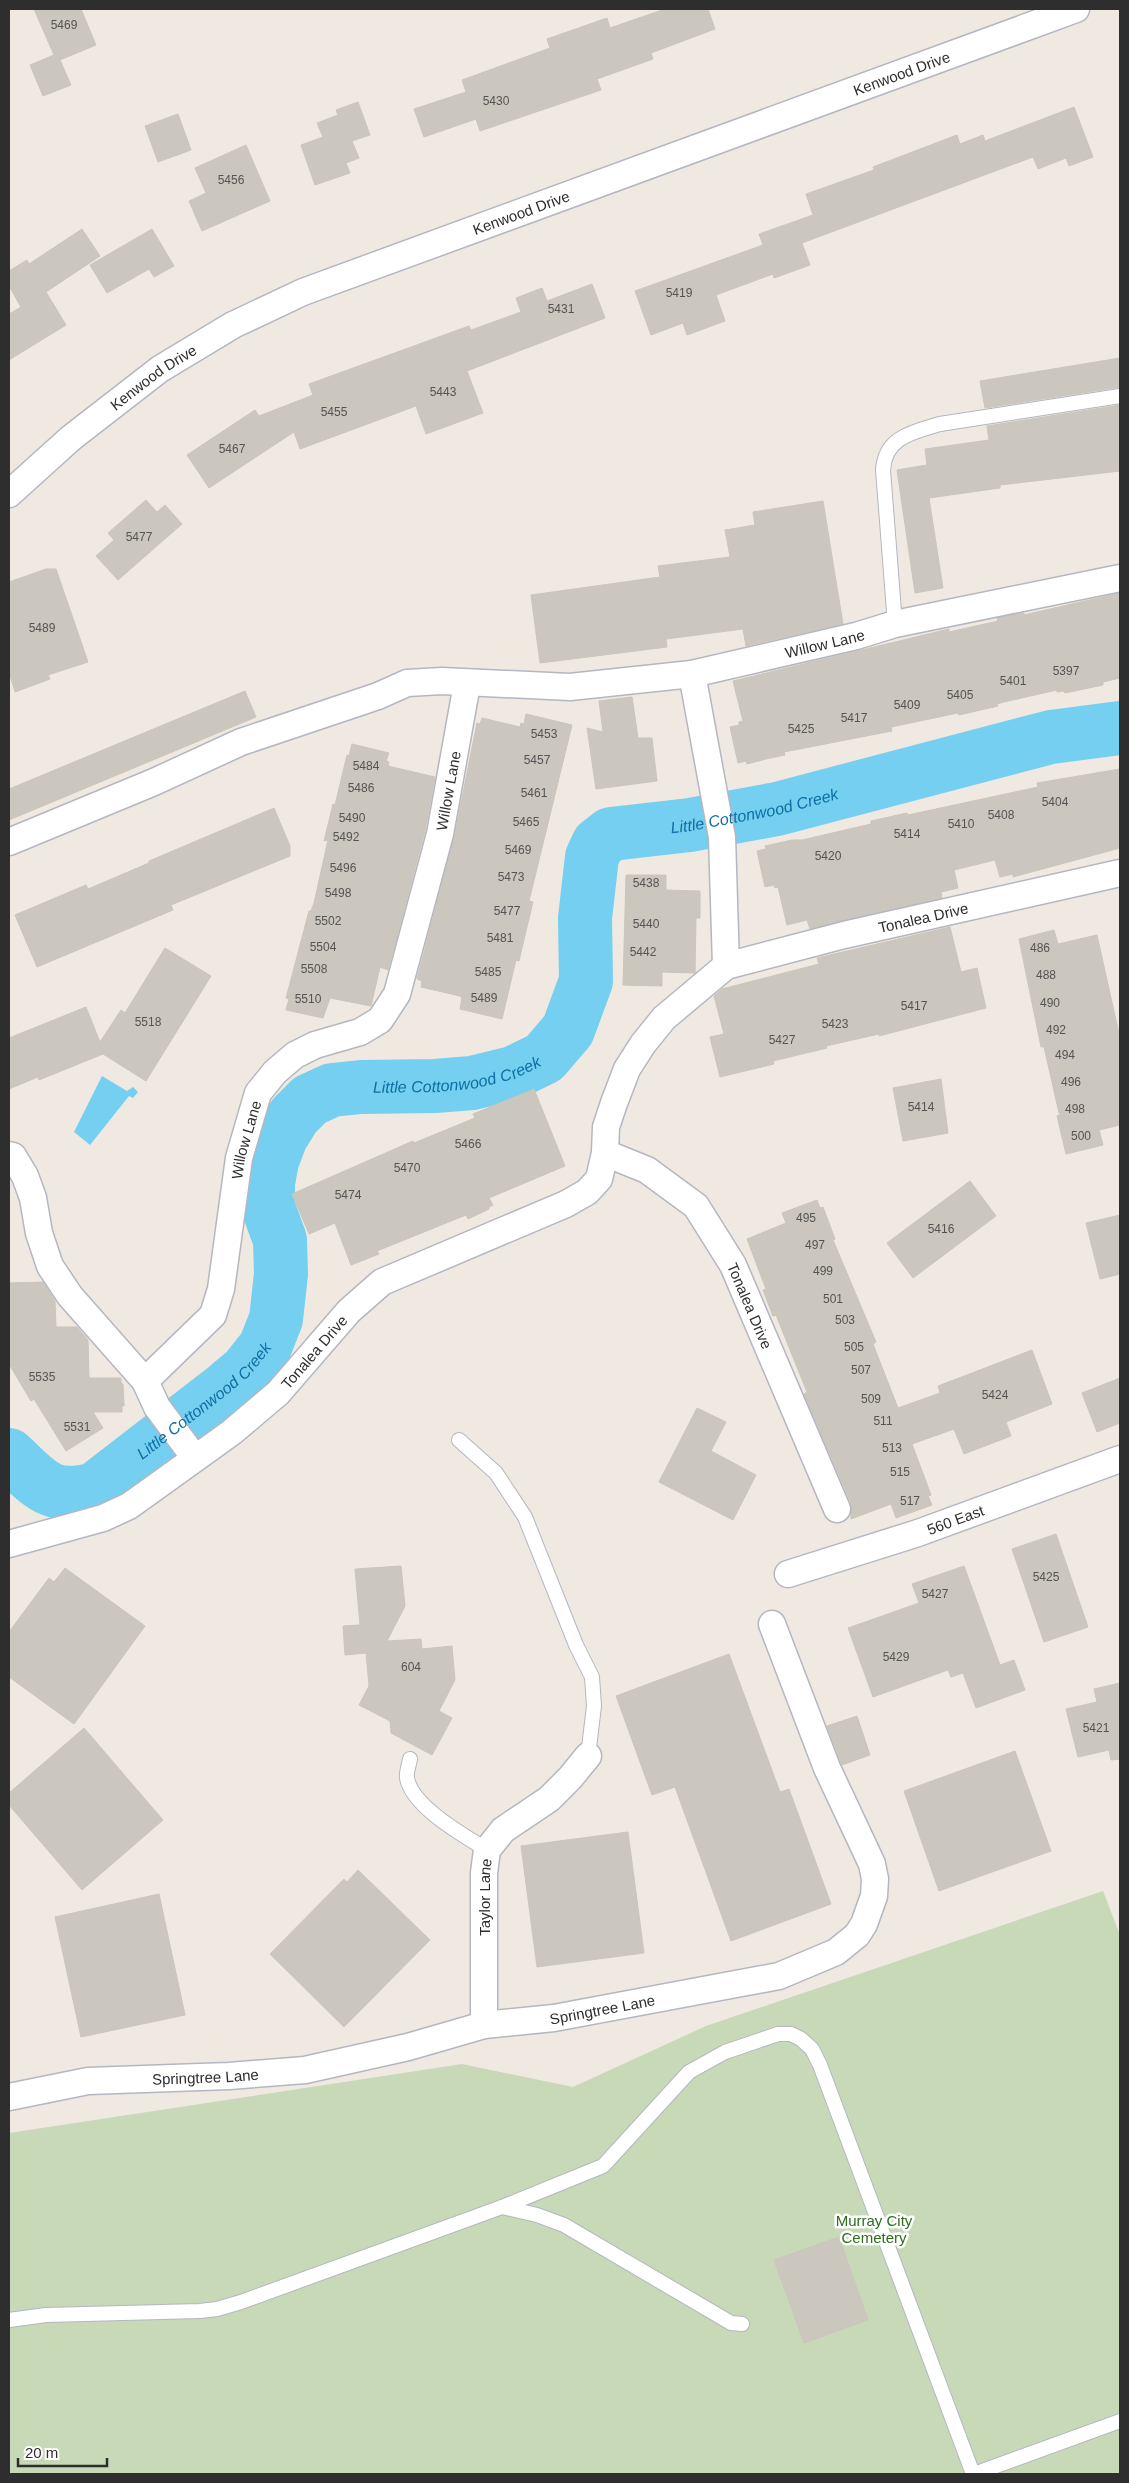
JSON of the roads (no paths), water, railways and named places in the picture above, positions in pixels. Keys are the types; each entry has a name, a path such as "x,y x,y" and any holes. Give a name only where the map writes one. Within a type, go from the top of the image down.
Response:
{"street":[{"name":"Kenwood Drive","path":"9,494 71,438 160,368 233,325 303,292 1076,9"},
{"name":"Willow Lane","path":"9,842 154,782 241,742 378,696 407,683 442,681 467,684 570,687 692,674 856,636 895,624 1120,578"},
{"path":"692,674 722,836 726,966"},
{"name":"Willow Lane","path":"144,1381 213,1315 221,1290 239,1158 258,1093 275,1072 295,1055 315,1045 360,1032 380,1020 397,994 440,834 467,684"},
{"name":"Tonalea Drive","path":"9,1544 103,1518 129,1506 188,1450 232,1432 278,1392 349,1311 382,1282 566,1204 587,1192 599,1179 605,1152 606,1127 627,1069 643,1044 664,1018 726,966 844,935 1120,873"},
{"name":"Tonalea Drive","path":"605,1152 648,1170 696,1206 733,1266 837,1509"},
{"path":"9,1156 13,1156 25,1176 33,1198 39,1233 50,1266 70,1296 144,1381 157,1407 188,1450"},
{"name":"560 East","path":"788,1574 918,1533 1120,1459"},
{"name":"Springtree Lane","path":"9,2097 88,2081 229,2076 305,2070 408,2047 484,2025 554,2018 779,1976 836,1952 857,1935 864,1924 874,1896 875,1879 872,1864 827,1768 772,1624"},
{"name":"Taylor Lane","path":"484,2025 484,1873 488,1850 503,1830 549,1799 588,1756"}],"lane":[{"path":"895,624 883,470 884,456 893,443 914,432 940,424 1120,396"},
{"path":"459,1440 496,1473 525,1516 576,1644 592,1677 594,1706 588,1756"},
{"path":"410,1759 407,1779 416,1796 441,1821 488,1850"},
{"path":"9,2320 46,2316 217,2309 502,2207 603,2166 689,2072 708,2060 778,2034 791,2034 801,2039 812,2049 820,2065 973,2474 1120,2421"},
{"path":"502,2207 536,2215 564,2225 732,2323 742,2324"}],"water":[{"path":"102,1076 127,1091 133,1087 138,1092 133,1098 129,1096 90,1145 74,1132"}],"waterway":[{"name":"Little Cottonwood Creek","path":"9,1455 38,1482 56,1491 67,1493 95,1489 246,1371 265,1347 276,1319 281,1274 280,1240 268,1207 268,1183 272,1161 281,1137 294,1116 310,1100 332,1090 361,1087 435,1086 472,1083 513,1073 544,1058 568,1030 586,981 585,918 592,857 598,844 611,834 690,825 777,809 1051,737 1120,728"}],"park label":[{"name":"Murray City Cemetery","path":"874,2228"}]}
